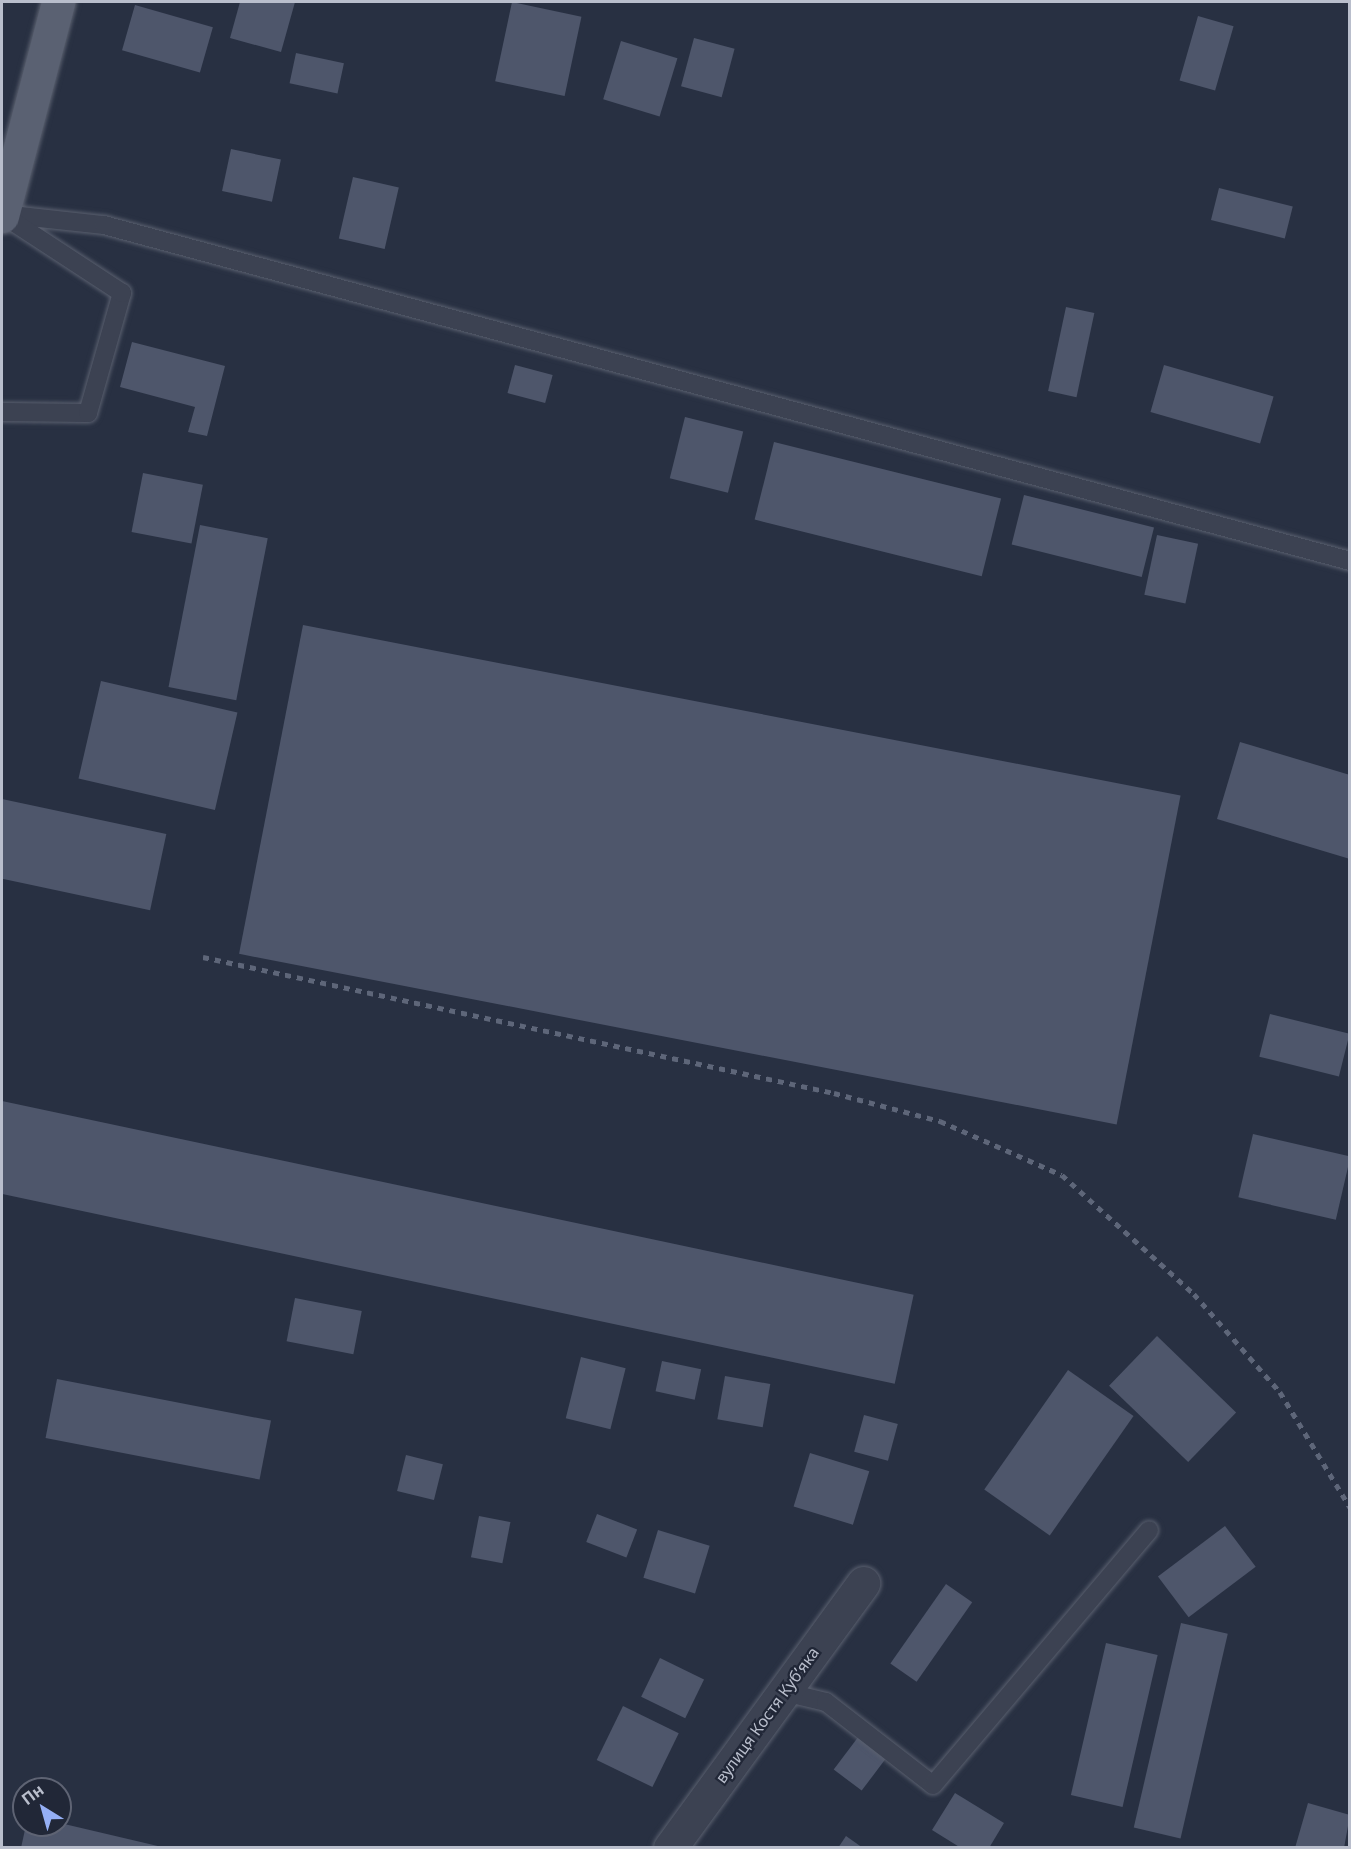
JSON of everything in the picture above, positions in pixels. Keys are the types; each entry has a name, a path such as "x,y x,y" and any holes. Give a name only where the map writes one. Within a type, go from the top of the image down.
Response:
{"main road":[{"path":"2,215 58,2"}],"street":[{"name":"вулиця Костя Кубʼяка","path":"670,1848 862,1583"}],"lane":[{"path":"2,215 122,293 88,413 2,412"},
{"path":"2,215 104,225 1350,561"},
{"path":"784,1692 826,1702 933,1785 1149,1530"}],"building":[{"path":"240,2 295,2 281,52 230,38"},
{"path":"512,2 581,17 565,96 495,81"},
{"path":"135,5 213,27 200,73 122,50"},
{"path":"1198,16 1234,26 1215,91 1180,80"},
{"path":"694,38 735,49 722,97 681,86"},
{"path":"621,41 677,58 660,117 603,99"},
{"path":"296,53 344,63 337,94 290,83"},
{"path":"231,149 281,160 272,202 222,191"},
{"path":"353,177 399,188 385,249 339,238"},
{"path":"1219,188 1293,206 1285,238 1211,220"},
{"path":"1066,307 1094,313 1076,397 1048,391"},
{"path":"132,342 225,366 207,436 188,432 195,407 120,387"},
{"path":"515,365 553,375 545,403 507,393"},
{"path":"1164,365 1274,396 1260,444 1150,412"},
{"path":"685,417 743,432 728,493 670,478"},
{"path":"774,442 1001,499 982,576 755,520"},
{"path":"143,473 203,485 191,544 132,532"},
{"path":"1024,495 1154,527 1142,577 1012,544"},
{"path":"200,525 268,538 236,700 169,687"},
{"path":"1157,535 1198,544 1185,603 1144,595"},
{"path":"303,625 1181,796 1117,1124 239,954"},
{"path":"101,681 237,712 215,810 79,778"},
{"path":"1240,742 1350,775 1350,859 1217,819"},
{"path":"2,799 166,834 150,910 2,879"},
{"path":"1270,1014 1350,1034 1339,1077 1259,1057"},
{"path":"2,1101 914,1295 895,1384 2,1194"},
{"path":"1253,1134 1350,1156 1336,1220 1238,1197"},
{"path":"295,1298 362,1311 353,1354 287,1341"},
{"path":"1157,1336 1236,1412 1188,1462 1109,1386"},
{"path":"581,1357 626,1368 610,1429 566,1418"},
{"path":"662,1361 701,1369 695,1400 656,1391"},
{"path":"1068,1370 1134,1416 1050,1535 984,1490"},
{"path":"725,1376 770,1384 763,1427 717,1419"},
{"path":"57,1379 271,1421 260,1479 46,1438"},
{"path":"864,1415 898,1424 888,1461 854,1452"},
{"path":"810,1453 869,1471 853,1525 794,1507"},
{"path":"406,1455 443,1464 434,1500 397,1491"},
{"path":"597,1514 637,1529 626,1557 586,1542"},
{"path":"479,1516 510,1522 502,1563 471,1557"},
{"path":"1225,1526 1256,1567 1189,1617 1158,1577"},
{"path":"658,1530 710,1546 695,1594 643,1578"},
{"path":"946,1584 972,1602 917,1682 890,1663"},
{"path":"1181,1623 1228,1634 1181,1838 1134,1828"},
{"path":"1106,1643 1158,1655 1123,1807 1071,1795"},
{"path":"660,1658 704,1679 685,1718 641,1697"},
{"path":"623,1706 679,1733 652,1787 597,1760"},
{"path":"862,1732 890,1753 862,1791 834,1770"},
{"path":"955,1793 1004,1823 989,1848 961,1848 932,1830"},
{"path":"1308,1803 1350,1815 1344,1848 1295,1848"},
{"path":"72,1826 162,1847 162,1848 21,1848 23,1837 72,1837"},
{"path":"846,1836 863,1848 838,1848"}],"railway":[{"path":"203,957 834,1093 940,1121 1062,1175 1194,1294 1280,1392 1350,1507"}]}
